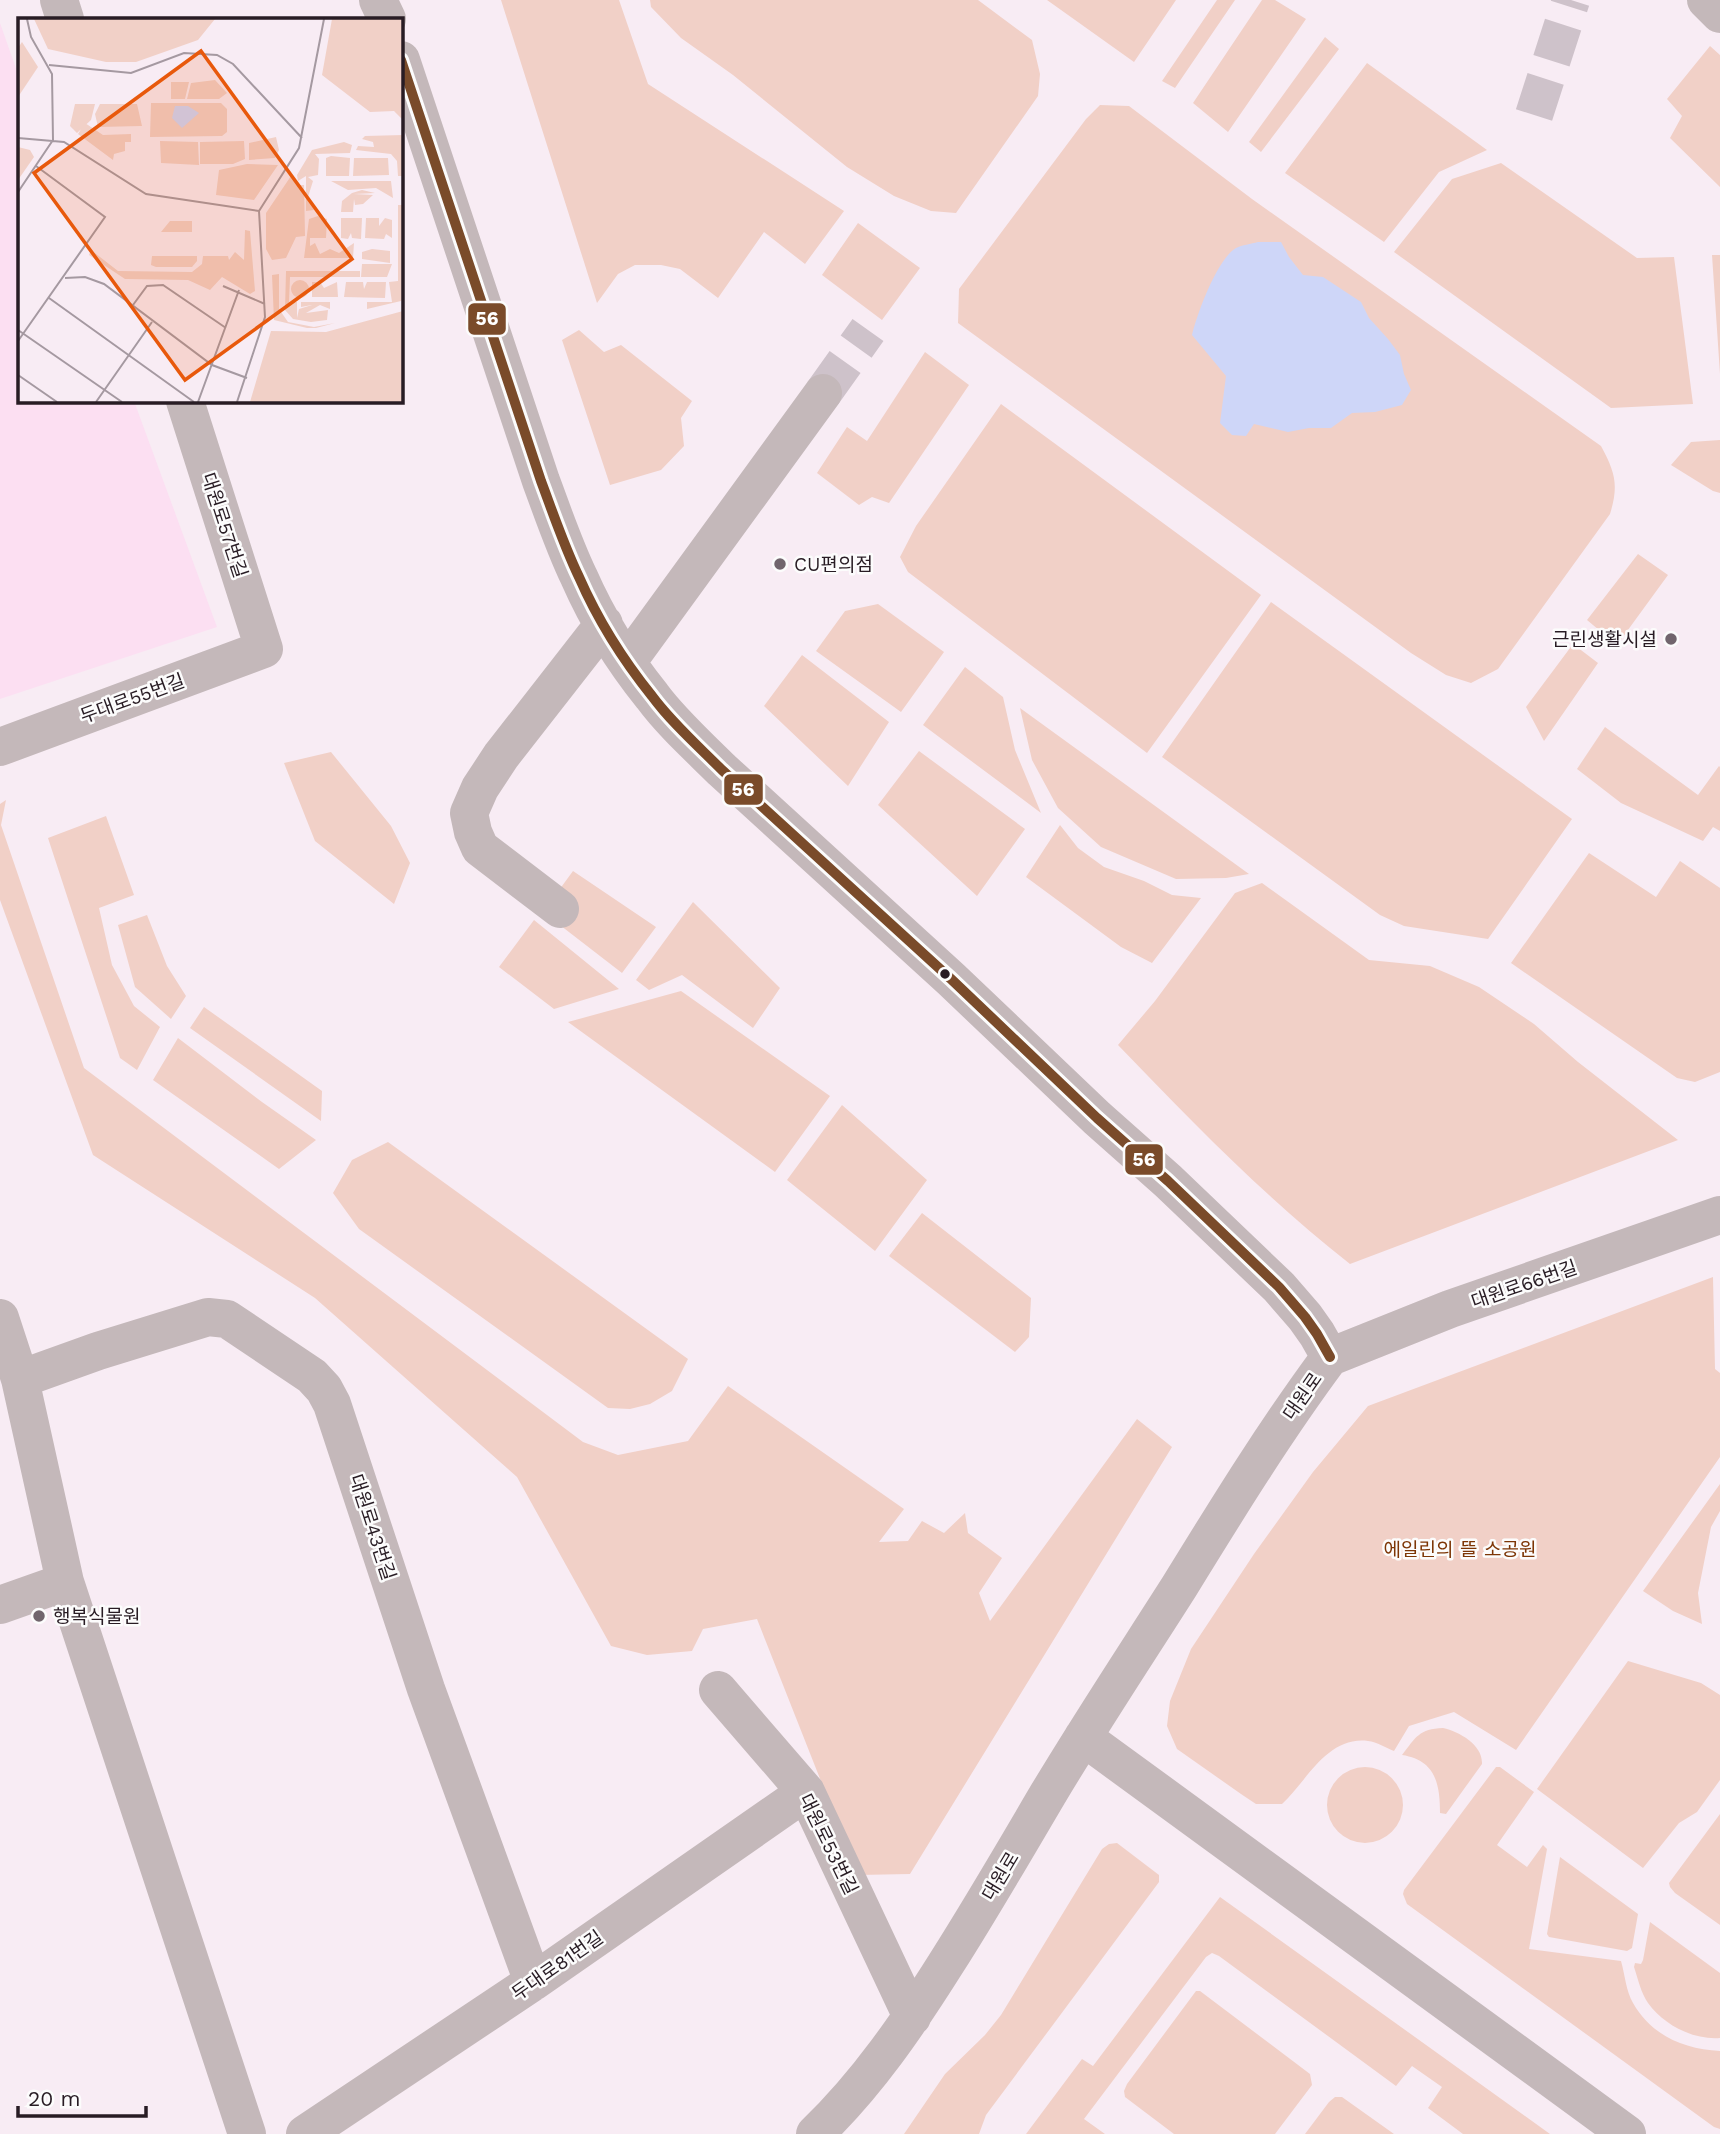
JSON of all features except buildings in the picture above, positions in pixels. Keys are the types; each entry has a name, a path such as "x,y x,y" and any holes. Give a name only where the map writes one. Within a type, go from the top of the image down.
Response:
{"street":[{"path":"59,0 65,18"},
{"path":"378,0 387,18"},
{"path":"1706,0 1720,13"},
{"name":"대원로","path":"402,63 541,481 579,579 604,624 652,696 722,770 951,979 1279,1287 1305,1317 1330,1357 1291,1409 1083,1737 912,2017 865,2082 815,2134"},
{"path":"628,661 823,393"},
{"name":"대원로57번길","path":"185,402 264,649"},
{"path":"560,909 481,848 469,813 480,788 501,757 604,624"},
{"name":"두대로55번길","path":"0,747 264,649"},
{"name":"대원로66번길","path":"1330,1357 1438,1313 1720,1214"},
{"name":"대원로43번길","path":"20,1379 110,1347 208,1317 227,1319 312,1376 324,1389 332,1404 437,1719 533,1982"},
{"path":"0,1318 20,1379 65,1582 247,2134"},
{"path":"0,1605 65,1582"},
{"name":"대원로53번길","path":"718,1690 806,1792 912,2017"},
{"path":"1083,1737 1627,2134"},
{"name":"두대로81번길","path":"305,2134 533,1982 806,1792"}],"shaded area":[{"path":"0,23 18,74 18,402 134,402 217,627 0,699"}],"green space":[{"path":"501,0 619,0 648,84 844,211 805,264 764,232 718,298 680,269 661,265 635,265 618,274 597,303"},
{"path":"650,0 978,0 1032,40 1040,74 1038,96 956,213 931,211 894,196 847,167 733,75 681,38 651,7"},
{"path":"1047,0 1176,0 1134,62"},
{"path":"1217,0 1235,0 1175,88 1162,81"},
{"path":"1262,0 1275,0 1306,19 1228,132 1193,103"},
{"path":"1325,37 1339,49 1261,152 1249,142"},
{"path":"1710,46 1720,55 1720,187 1670,138 1682,116 1667,99"},
{"path":"1367,63 1487,150 1439,172 1384,242 1285,173"},
{"path":"1100,105 1129,106 1252,199 1601,446 1614,479 1610,514 1498,669 1471,683 1446,675 1411,653 958,323 959,289 1086,119"},
{"path":"1501,163 1637,258 1674,257 1693,404 1611,408 1394,252 1452,179"},
{"path":"858,223 920,268 882,320 822,275"},
{"path":"1712,255 1720,255 1720,374"},
{"path":"579,330 604,352 621,345 692,401 681,418 684,446 661,470 610,485 562,340"},
{"path":"925,352 969,385 889,503 872,497 859,505 817,473 847,427 867,441"},
{"path":"1001,404 1261,595 1147,753 908,572 900,557 916,526"},
{"path":"1720,440 1720,493 1671,465 1691,442"},
{"path":"1638,554 1668,575 1617,645 1587,620"},
{"path":"1271,602 1572,819 1488,939 1404,926 1380,915 1162,757"},
{"path":"878,604 944,652 901,712 816,651 845,611"},
{"path":"1573,644 1598,663 1544,741 1526,707"},
{"path":"802,655 889,722 848,786 764,706"},
{"path":"965,667 1003,697 1015,750 1041,813 923,725"},
{"path":"1020,708 1249,874 1226,878 1176,879 1101,847 1058,808 1032,760"},
{"path":"1605,727 1698,795 1719,766 1720,831 1713,827 1703,841 1621,803 1577,769"},
{"path":"919,751 1025,829 977,896 878,805"},
{"path":"331,752 391,826 410,863 394,904 315,841 284,763"},
{"path":"6,800 1,825 84,1068 583,1442 618,1455 688,1441 728,1386 904,1509 879,1542 908,1541 922,1521 944,1533 965,1513 968,1533 1002,1558 979,1593 990,1621 1137,1419 1172,1447 910,1874 858,1875 757,1619 703,1629 692,1651 647,1655 611,1646 517,1477 315,1298 93,1155 0,900 0,804"},
{"path":"106,816 134,895 99,908 112,965 134,1006 160,1027 137,1070 120,1058 48,838"},
{"path":"1060,825 1078,848 1104,867 1144,881 1172,895 1201,898 1152,963 1121,947 1026,877"},
{"path":"1589,853 1656,897 1680,861 1720,888 1720,1072 1695,1082 1677,1078 1511,963"},
{"path":"573,871 656,927 622,973 543,912"},
{"path":"1262,883 1369,960 1430,966 1479,987 1534,1024 1678,1140 1350,1264 1259,1186 1118,1045 1155,1001 1235,893"},
{"path":"693,902 780,988 753,1028 682,975 649,990 636,980"},
{"path":"147,915 167,966 186,996 171,1019 135,987 118,925"},
{"path":"534,920 619,989 554,1009 499,967"},
{"path":"681,991 830,1096 775,1172 568,1022"},
{"path":"204,1007 322,1091 321,1121 190,1028"},
{"path":"178,1038 316,1140 279,1169 153,1080"},
{"path":"842,1105 927,1180 875,1251 787,1180"},
{"path":"388,1142 688,1359 672,1391 650,1404 630,1409 608,1408 359,1229 333,1193 352,1160"},
{"path":"922,1213 1031,1298 1029,1337 1015,1352 889,1256"},
{"name":"에일린의 뜰 소공원","path":"1713,1277 1715,1369 1720,1373 1720,1457 1516,1750 1454,1712 1409,1726 1394,1751 1368,1741 1354,1741 1341,1746 1319,1762 1282,1804 1256,1804 1177,1749 1167,1726 1170,1701 1191,1649 1313,1472 1368,1406"},
{"path":"1720,1484 1720,1511 1711,1527 1698,1593 1702,1624 1673,1611 1643,1591"},
{"path":"1628,1661 1701,1683 1720,1695 1720,1780 1697,1812 1679,1823 1643,1868 1537,1789"},
{"path":"1443,1728 1475,1745 1482,1764 1446,1814 1440,1813 1437,1783 1429,1768 1422,1762 1402,1755 1423,1732"},
{"path":"1358,1767 1372,1767 1386,1773 1397,1784 1403,1805 1400,1820 1392,1832 1372,1843 1358,1843 1344,1837 1333,1826 1327,1812 1327,1798 1333,1784 1344,1773"},
{"path":"1496,1767 1500,1767 1534,1792 1497,1845 1527,1867 1543,1845 1547,1849 1529,1949 1621,1961 1631,1998 1650,2024 1670,2039 1682,2044 1720,2051 1720,2129 1407,1904 1404,1890"},
{"path":"1720,1814 1720,1925 1675,1893 1669,1883"},
{"path":"1117,1843 1159,1875 1159,1882 986,2115 979,2134 904,2134 945,2074 985,2035 1001,2015 1102,1849"},
{"path":"1560,1857 1638,1914 1632,1948 1627,1951 1549,1937 1547,1934"},
{"path":"1220,1897 1550,2134 1463,2134 1428,2108 1442,2087 1412,2066 1396,2086 1212,1953 1206,1957 1084,2119 1105,2134 1026,2134 1082,2059 1093,2066"},
{"path":"1650,1922 1720,1973 1720,2038 1680,2030 1662,2018 1646,1999 1634,1967 1635,1963 1641,1964 1643,1960"},
{"path":"1196,1991 1200,1991 1310,2074 1312,2085 1275,2134 1174,2134 1125,2097 1127,2084"},
{"path":"1335,2097 1342,2097 1394,2134 1305,2134"}],"water":[{"path":"1258,242 1281,242 1303,275 1323,277 1361,302 1369,318 1400,355 1411,390 1402,405 1375,412 1352,413 1331,428 1288,432 1254,424 1246,436 1232,435 1220,423 1226,376 1192,335 1203,301 1222,263 1236,248"}],"tunnel":[{"path":"1534,115 1571,0"},
{"path":"823,393 868,330"}],"transit line":[{"name":"56","path":"402,63 559,529 594,608 631,668 668,716 722,770 951,979 1279,1287 1305,1317 1330,1357"}],"place":[{"name":"CU편의점","path":"780,564"},
{"name":"근린생활시설","path":"1671,639"},
{"name":"행복식물원","path":"39,1616"}]}
